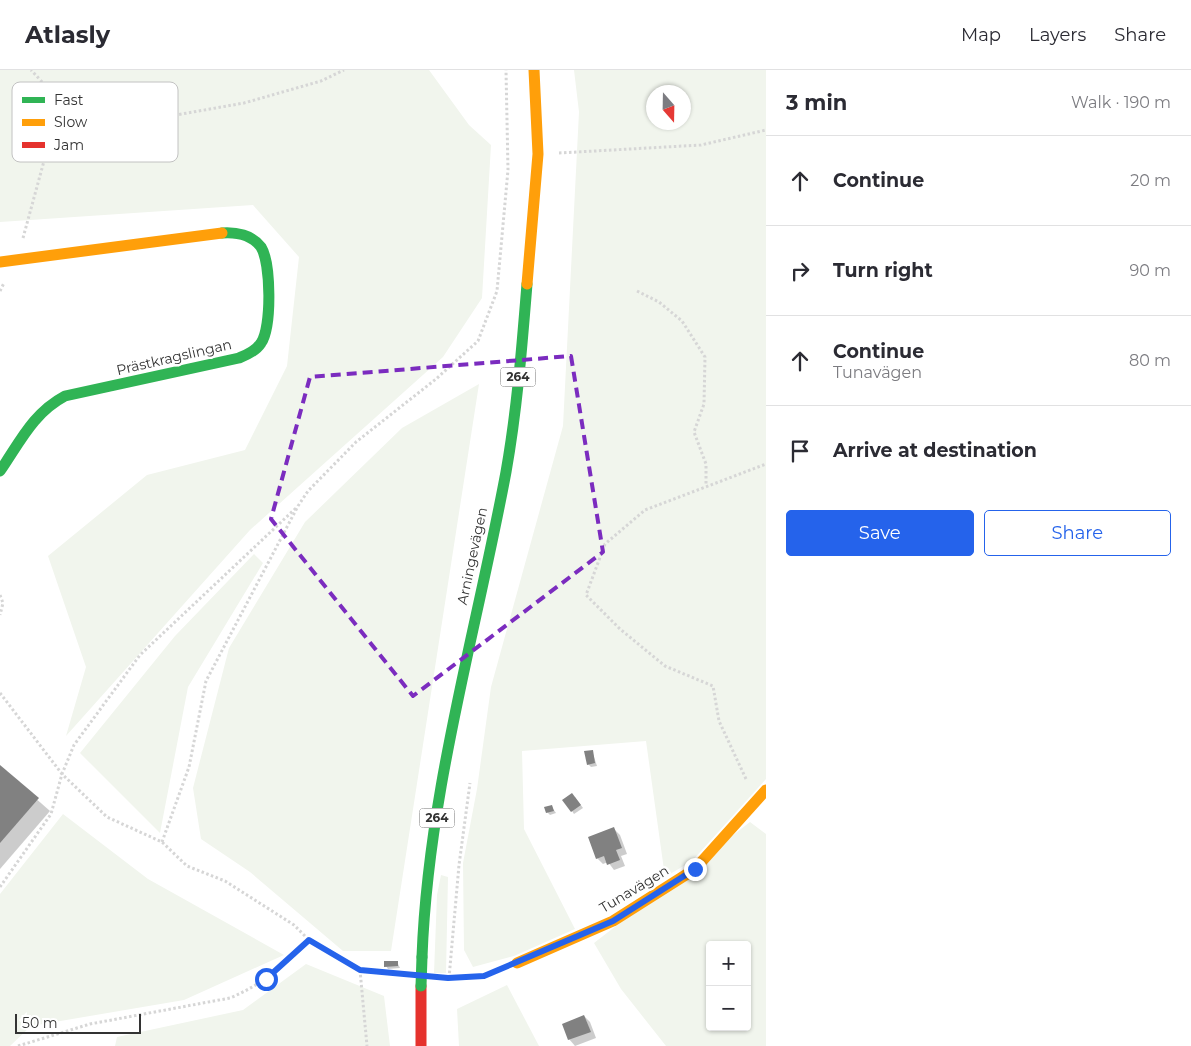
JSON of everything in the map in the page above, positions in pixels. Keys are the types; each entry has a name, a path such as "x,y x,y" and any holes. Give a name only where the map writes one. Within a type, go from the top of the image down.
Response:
{"main road":[{"name":"Arningevägen","path":"421,1046 424,904 456,708 506,471 529,283 538,154 534,70"},
{"name":"Prästkragslingan","path":"0,262 233,232 248,235 262,249 266,261 267,325 263,340 252,353 239,358 65,396 48,405 35,419 0,472"},
{"name":"Tunavägen","path":"517,963 613,921 695,869 766,790"}],"path":[{"path":"31,70 42,82"},
{"path":"178,114 244,103 321,81 344,70"},
{"path":"162,842 189,767 206,680 298,506 308,491 356,442 436,379 478,341 497,292 508,170 506,70"},
{"path":"538,154 701,145 766,130"},
{"path":"0,292 14,261 31,214 44,162"},
{"path":"637,291 659,302 682,321 705,357 704,404 694,432 706,464 706,486"},
{"path":"758,800 739,767 719,721 713,686 665,666 620,629 586,595 605,544 645,510 766,464"},
{"path":"0,887 51,814 62,774 74,745 140,655 298,506"},
{"path":"0,595 3,603 0,615"},
{"path":"0,693 62,774 107,817 162,842 187,866 225,881 294,925 309,940 360,970 410,975"},
{"path":"448,978 470,783"},
{"path":"18,1046 90,1024 230,998 250,990 266,979 309,940"},
{"path":"439,977 484,976 517,963"},
{"path":"360,970 367,1046"}],"highlighted area":[{"path":"571,356 603,552 413,696 271,519 310,377"}],"shaded area":[{"path":"0,70 429,70 469,125 491,145 482,298 443,357 250,530 66,736 86,667 48,556 147,475 245,450 287,366 299,257 253,205 0,222"},
{"path":"574,70 766,70 766,779 692,861 665,877 646,741 522,751 524,829 575,929 514,956 473,967 464,950 463,863 477,789 491,687 563,426 579,112"},
{"path":"479,384 391,951 343,951 250,872 201,839 193,788 229,648 305,522 402,428"},
{"path":"254,554 263,563 188,687 160,833 80,753 175,636"},
{"path":"63,814 148,879 284,955 184,1000 31,1026 10,1046 0,1046 0,894"},
{"path":"750,822 766,834 766,1046 666,1046 621,989 594,943"},
{"path":"441,875 448,877 446,973 434,973 437,895"},
{"path":"306,964 384,996 390,1046 115,1046 117,1037 243,1010"},
{"path":"507,985 539,1046 459,1046 457,1009"}],"building":[{"path":"593,750 595,763 587,765 584,751"},
{"path":"0,765 39,798 0,843"},
{"path":"572,793 581,805 571,812 562,800"},
{"path":"552,805 554,811 546,813 544,807"},
{"path":"614,827 622,848 616,850 620,860 607,865 604,856 596,859 588,837"},
{"path":"384,961 398,961 398,966 384,967"},
{"path":"584,1015 591,1032 568,1040 562,1024"}],"traffic: fast":[{"path":"0,471 28,429 44,411 65,396 239,358 259,346 265,335 269,295 267,266 264,255 261,247 248,237 233,233 222,233"},
{"path":"422,957 426,896 443,774 510,449 519,378 527,284"},
{"path":"421,986 422,957"}],"traffic: slow":[{"path":"527,284 538,154 534,70"},
{"path":"0,262 222,233"},
{"path":"517,963 613,921 695,869 766,790"}],"traffic: jam":[{"path":"421,986 421,1046"}],"route":[{"path":"266,979 294,956 309,940 360,970 448,978 484,976 613,921 695,869"}]}
